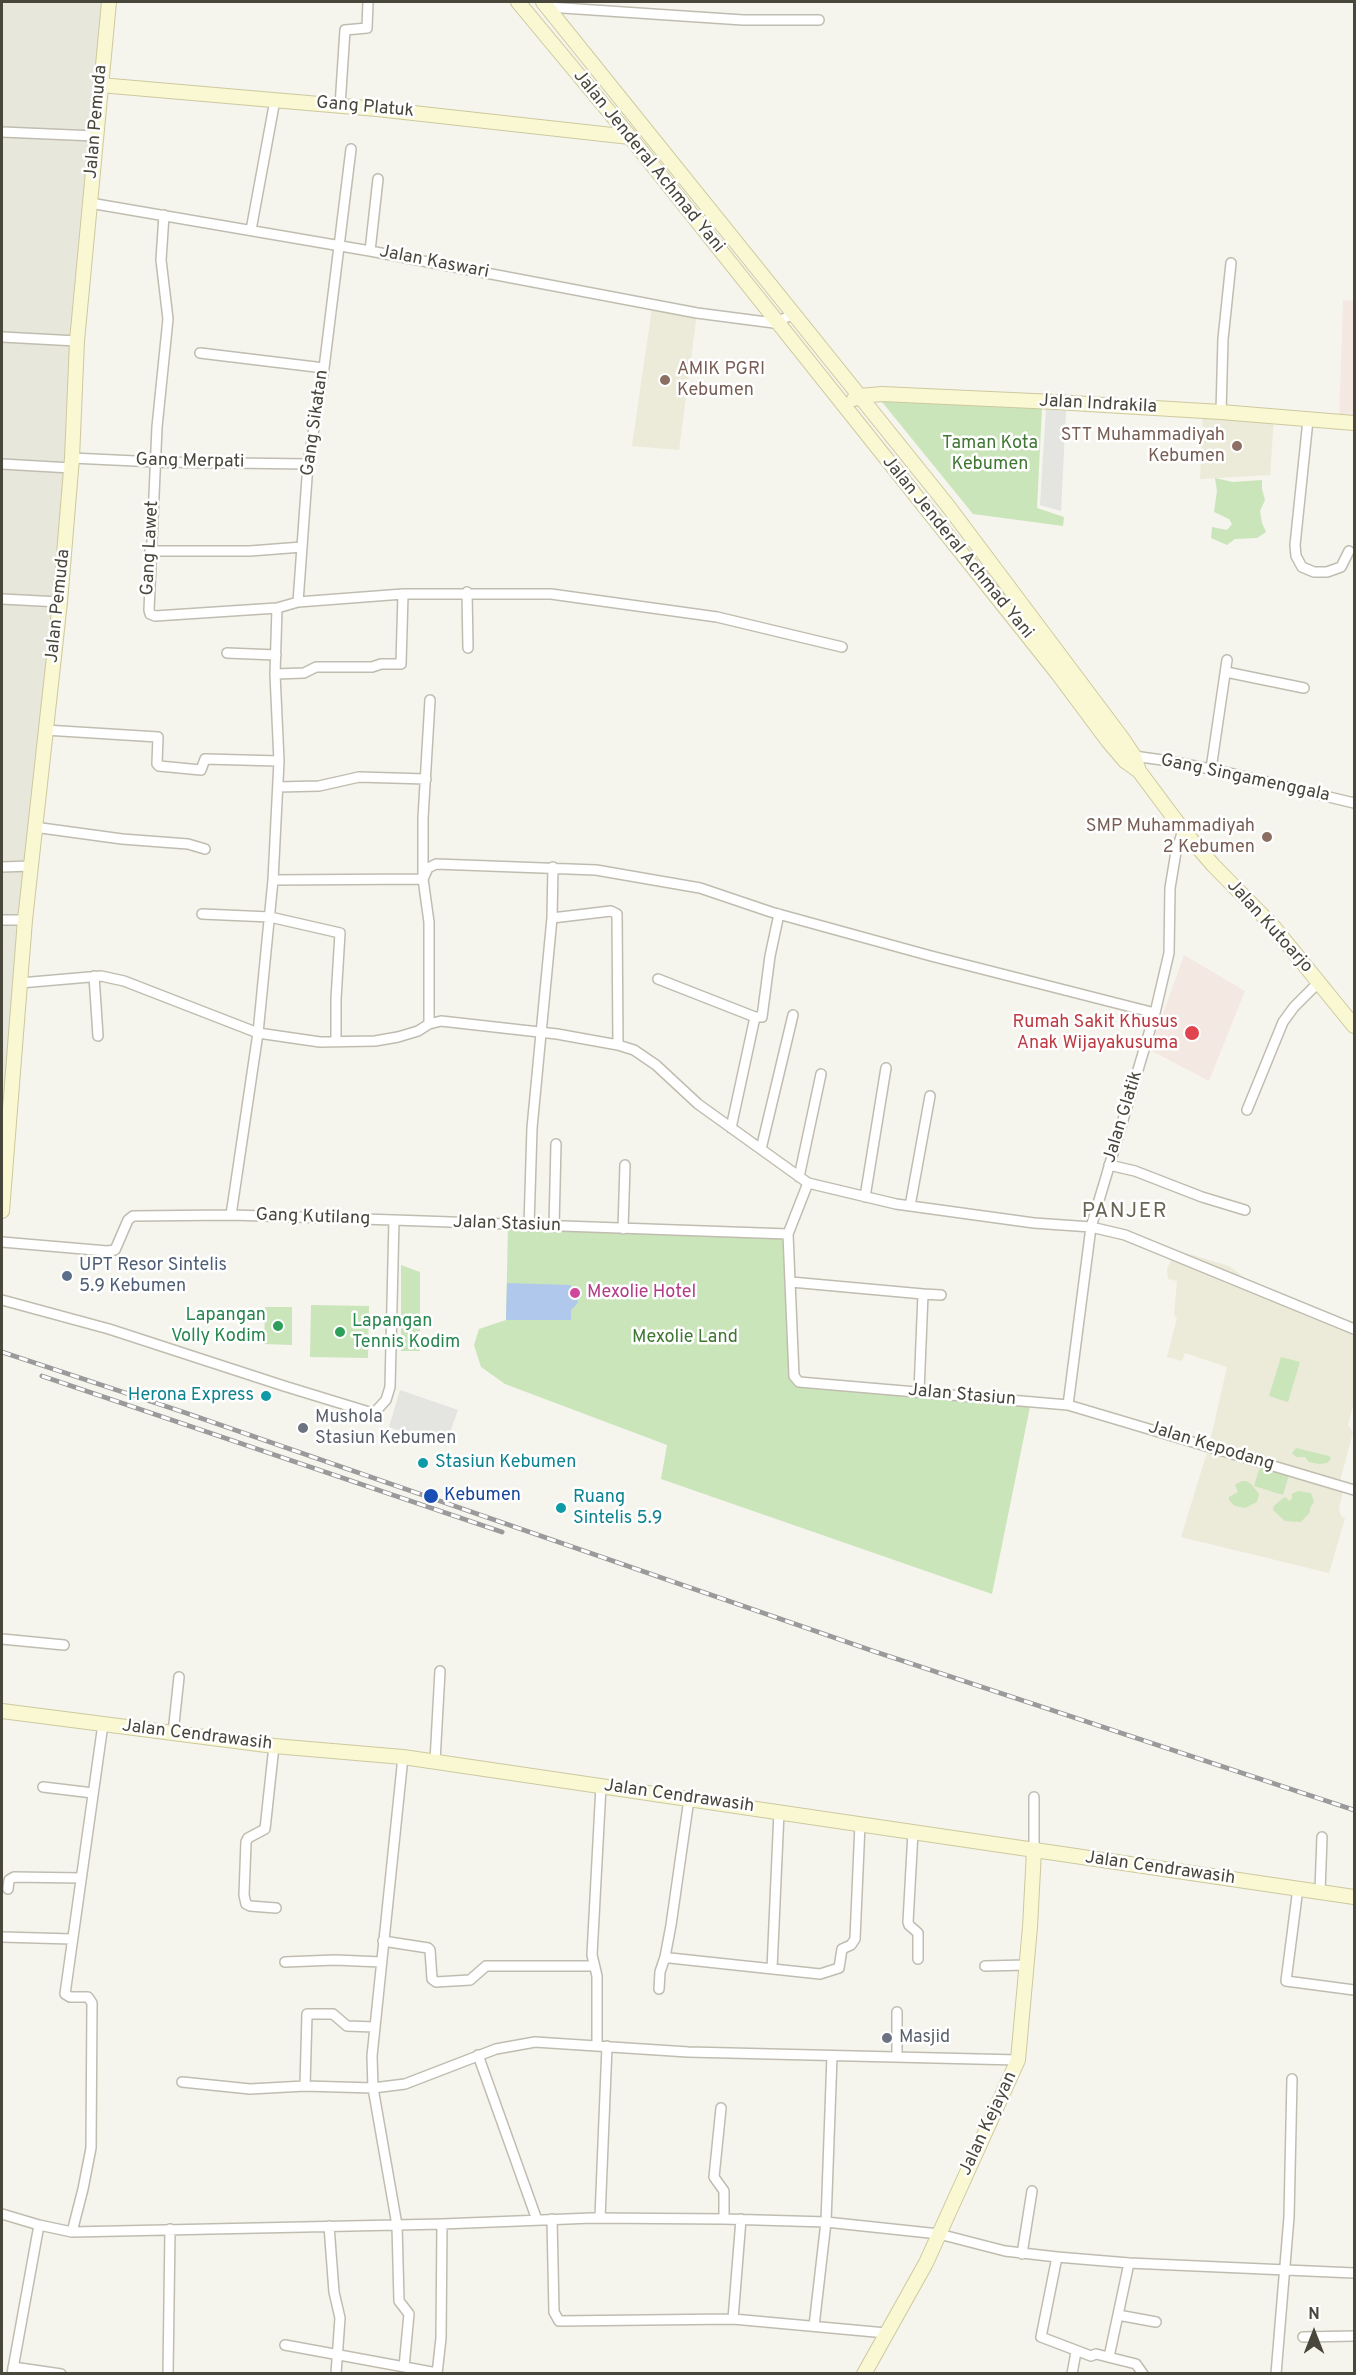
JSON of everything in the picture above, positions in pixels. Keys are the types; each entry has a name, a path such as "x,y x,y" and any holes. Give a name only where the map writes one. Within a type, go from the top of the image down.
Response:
{"main road":[{"name":"Jalan Pemuda","path":"2,1209 4,1136 34,827 60,602 71,463 77,341 109,2"},
{"name":"Jalan Jenderal Achmad Yani","path":"518,2 630,137 899,475 1139,771"},
{"name":"Jalan Jenderal Achmad Yani","path":"545,4 916,465 1028,611 1130,759"},
{"name":"Gang Platuk","path":"100,85 340,106 630,137"},
{"name":"Jalan Indrakila","path":"843,405 860,396 893,395 1221,412 1354,423"},
{"path":"899,475 916,465"},
{"name":"Jalan Kutoarjo","path":"1139,771 1183,830 1213,865 1272,925 1354,1026"},
{"name":"Jalan Cendrawasih","path":"2,1711 274,1746 435,1761 1354,1897"},
{"name":"Jalan Kejayan","path":"864,2373 926,2263 1018,2060 1034,1851"}],"street":[{"path":"340,106 345,30 367,28 368,2"},
{"path":"545,4 743,20 819,20"},
{"path":"251,230 275,100"},
{"path":"2,132 95,136"},
{"name":"Gang Sikatan","path":"298,602 308,464 324,368 351,149"},
{"path":"370,251 378,179"},
{"name":"Jalan Kaswari","path":"90,203 339,245 697,313 778,322"},
{"name":"Gang Lawet","path":"164,215 161,260 168,319 156,462 148,610 155,616 277,608"},
{"path":"1221,412 1223,339 1232,263"},
{"path":"778,322 794,314"},
{"path":"2,337 77,341"},
{"path":"200,353 324,368"},
{"path":"1308,420 1295,545 1296,556 1302,567 1314,572 1327,572 1341,567 1348,551"},
{"name":"Gang Merpati","path":"2,464 156,462 308,464"},
{"path":"150,551 250,551 302,547"},
{"path":"467,592 468,648"},
{"path":"231,1215 258,1034 273,880 279,761 276,674 277,608 298,602 403,594 467,592 551,594 717,617 842,646"},
{"path":"276,674 304,673 316,667 372,667 381,664 402,664 403,594"},
{"path":"2,599 60,602"},
{"path":"227,653 276,655"},
{"path":"1211,769 1227,660"},
{"path":"1226,672 1304,688"},
{"path":"429,1024 429,922 423,879 430,700"},
{"path":"45,730 158,737 157,764 159,766 201,770 205,759 279,761"},
{"name":"Gang Singamenggala","path":"1130,759 1211,769 1354,803"},
{"path":"278,786 319,786 359,777 426,779"},
{"path":"34,827 122,839 188,844 206,849"},
{"name":"Jalan Glatik","path":"1068,1405 1091,1227 1155,1013 1169,953 1170,888 1176,852 1183,830"},
{"path":"423,879 428,868 436,864 553,867 596,870 700,888 779,914 931,956 1155,1013"},
{"path":"2,867 31,866"},
{"path":"529,1226 532,1128 552,918 553,867"},
{"path":"273,880 423,879"},
{"path":"552,918 611,911 617,914 618,1045"},
{"path":"202,914 270,917 340,933 336,1041"},
{"path":"658,979 755,1017 763,1016 770,956 779,914"},
{"path":"2,920 25,920"},
{"path":"94,976 98,1036"},
{"path":"20,983 94,976 124,981 258,1034 320,1042 375,1041 418,1031 429,1024 441,1021 542,1032 618,1045 634,1050 656,1065 698,1104 808,1183 910,1206 1034,1223 1091,1227 1125,1235 1354,1329"},
{"path":"1247,1110 1283,1022 1294,1007 1319,982"},
{"path":"761,1149 793,1015"},
{"path":"731,1128 755,1017"},
{"path":"866,1197 885,1068"},
{"path":"799,1176 820,1074"},
{"path":"910,1206 930,1096"},
{"path":"554,1227 556,1144"},
{"path":"623,1229 625,1165"},
{"path":"1110,1165 1245,1210"},
{"path":"788,1234 808,1183"},
{"name":"Gang Kutilang","path":"2,1242 115,1250 133,1216 231,1215 394,1221"},
{"path":"2,1300 109,1329 284,1386 375,1412 386,1400 390,1387 394,1221"},
{"name":"Jalan Stasiun","path":"394,1221 788,1234 796,1380 799,1382 1068,1405"},
{"path":"791,1281 941,1295"},
{"path":"919,1392 923,1294"},
{"name":"Jalan Kepodang","path":"1068,1405 1354,1490"},
{"path":"2,1639 64,1645"},
{"path":"435,1761 440,1671"},
{"path":"173,1733 179,1677"},
{"path":"72,2232 91,2148 92,2003 88,1997 70,1997 65,1994 104,1724"},
{"path":"274,1746 265,1829 248,1838 246,1842 244,1895 246,1904 250,1906 276,1908"},
{"path":"403,1757 372,2056 374,2088 398,2224 399,2301 409,2314 404,2367"},
{"path":"600,2218 602,2045 597,1976 593,1966 601,1786"},
{"path":"43,1787 93,1793"},
{"path":"1034,1797 1034,1851"},
{"path":"659,1989 660,1972 671,1926 689,1799"},
{"path":"772,1969 779,1812"},
{"path":"665,1957 820,1974 839,1968 842,1949 855,1940 860,1824"},
{"path":"913,1832 908,1922 918,1933 918,1959"},
{"path":"1320,1891 1322,1837"},
{"path":"8,1889 9,1880 14,1877 81,1878"},
{"path":"1298,1888 1286,1981 1354,1990"},
{"path":"2,1937 72,1939"},
{"path":"383,1941 428,1948 433,1982 471,1980 486,1966 593,1966"},
{"path":"285,1962 335,1960 381,1962"},
{"path":"985,1966 1027,1965"},
{"path":"897,2012 897,2057"},
{"path":"304,2086 307,2014 333,2014 347,2026 374,2027"},
{"path":"182,2082 250,2089 304,2086 374,2088 405,2084 496,2049 535,2042 688,2052 1018,2060"},
{"path":"478,2055 537,2220"},
{"path":"814,2326 826,2222 832,2056"},
{"path":"1276,2373 1286,2269 1292,2079"},
{"path":"721,2108 714,2177 724,2191 724,2219"},
{"path":"1022,2254 1032,2191"},
{"path":"2,2214 72,2232 442,2224 600,2218 826,2222 939,2234 1022,2254 1129,2264 1354,2273"},
{"path":"734,2319 741,2219"},
{"path":"552,2220 554,2312 559,2321 734,2319 886,2333"},
{"path":"285,2345 437,2373 441,2338 442,2224"},
{"path":"39,2225 12,2370 61,2373"},
{"path":"329,2226 334,2292 340,2318 336,2373"},
{"path":"168,2373 170,2229"},
{"path":"1057,2257 1041,2337 1076,2352 1091,2356 1096,2354 1136,2364 1143,2373"},
{"path":"1109,2357 1129,2264"},
{"path":"1118,2315 1155,2322"},
{"path":"1303,2337 1354,2336"},
{"path":"1072,2373 1076,2352"}],"shaded area":[{"path":"2,2 108,2 2,1209"},
{"path":"1343,300 1354,301 1354,422 1339,421"},
{"name":"AMIK PGRI Kebumen","path":"652,308 697,313 679,450 632,446"},
{"path":"1046,409 1066,411 1061,511 1040,505"},
{"name":"STT Muhammadiyah Kebumen","path":"1203,412 1274,417 1270,475 1200,479"},
{"name":"Rumah Sakit Khusus Anak Wijayakusuma","path":"1184,955 1245,991 1209,1081 1150,1050"},
{"path":"1186,1253 1229,1266 1245,1278 1277,1291 1277,1300 1295,1304 1299,1312 1354,1332 1354,1402 1348,1425 1353,1432 1339,1485 1344,1487 1339,1509 1341,1516 1345,1518 1329,1573 1181,1537 1209,1446 1227,1367 1185,1353 1182,1361 1167,1357 1177,1318 1174,1315 1177,1281 1168,1279 1167,1269 1174,1255"},
{"path":"400,1390 458,1410 445,1446 389,1427"}],"green space":[{"name":"Taman Kota Kebumen","path":"878,397 1042,408 1037,508 1064,517 1063,526 973,514"},
{"path":"1215,478 1233,482 1262,480 1265,500 1260,511 1266,532 1257,538 1235,539 1227,545 1211,538 1212,527 1227,530 1232,524 1229,519 1214,512 1217,491"},
{"name":"Mexolie Land","path":"508,1225 788,1234 793,1383 1031,1402 992,1594 661,1479 667,1445 505,1384 481,1367 474,1345 479,1329 506,1320"},
{"path":"401,1265 420,1272 420,1351 401,1351"},
{"name":"Lapangan Tennis Kodim","path":"311,1305 369,1306 368,1358 310,1357"},
{"name":"Lapangan Volly Kodim","path":"265,1307 292,1307 292,1345 264,1344"},
{"path":"1281,1357 1300,1362 1288,1402 1269,1396"},
{"path":"1296,1448 1329,1456 1331,1459 1327,1463 1320,1464 1309,1462 1305,1457 1296,1457 1292,1453"},
{"path":"1260,1466 1289,1475 1283,1495 1254,1486"},
{"path":"1242,1481 1251,1484 1259,1494 1257,1502 1245,1508 1235,1506 1229,1500 1229,1497 1238,1492 1235,1485"},
{"path":"1298,1491 1311,1493 1314,1502 1310,1512 1301,1522 1285,1521 1273,1510 1274,1506 1286,1497 1289,1501 1292,1499 1292,1494"}],"water":[{"path":"507,1283 570,1285 579,1295 577,1304 571,1310 571,1320 506,1320"}],"railway":[{"path":"2,1352 186,1413 873,1651 1354,1810"},
{"path":"42,1376 502,1532"}],"place":[{"name":"AMIK PGRI Kebumen","path":"665,380"},
{"name":"STT Muhammadiyah Kebumen","path":"1237,446"},
{"name":"SMP Muhammadiyah 2 Kebumen","path":"1267,837"},
{"name":"Rumah Sakit Khusus Anak Wijayakusuma","path":"1192,1033"},
{"name":"UPT Resor Sintelis 5.9 Kebumen","path":"67,1276"},
{"name":"Mexolie Hotel","path":"575,1293"},
{"name":"Lapangan Volly Kodim","path":"278,1326"},
{"name":"Lapangan Tennis Kodim","path":"340,1332"},
{"name":"Herona Express","path":"266,1396"},
{"name":"Mushola Stasiun Kebumen","path":"303,1428"},
{"name":"Stasiun Kebumen","path":"423,1463"},
{"name":"Kebumen","path":"431,1496"},
{"name":"Ruang Sintelis 5.9","path":"561,1508"},
{"name":"Masjid","path":"887,2038"}],"district":[{"name":"PANJER","path":"1125,1213"}]}
